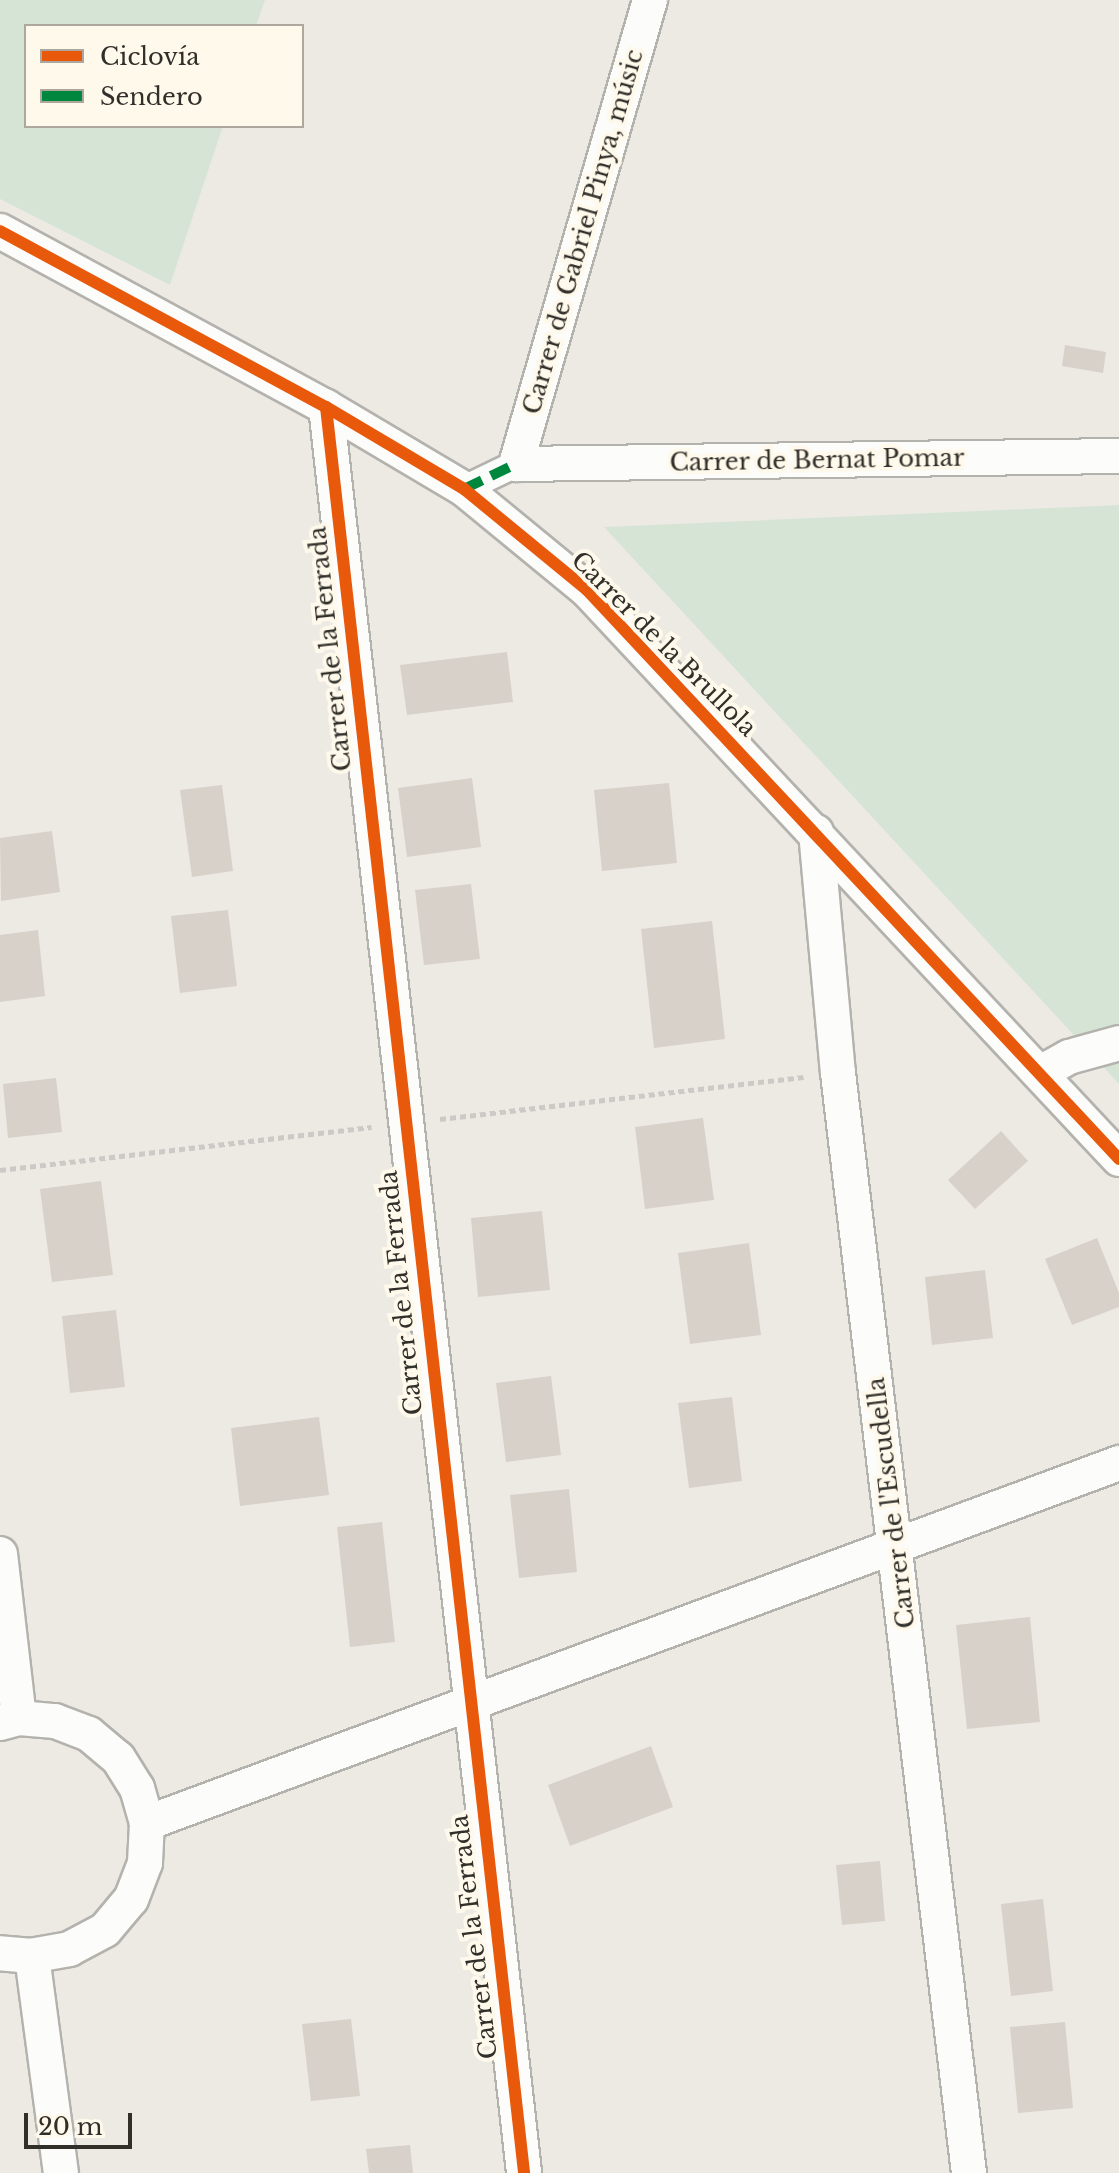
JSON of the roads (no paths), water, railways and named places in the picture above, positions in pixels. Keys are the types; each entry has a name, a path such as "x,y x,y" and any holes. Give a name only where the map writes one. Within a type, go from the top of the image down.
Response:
{"street":[{"name":"Carrer de Gabriel Pinya, músic","path":"516,464 650,0"},
{"name":"Carrer de la Brullola","path":"0,231 326,407 464,489 587,590 1119,1159"},
{"name":"Carrer de la Ferrada","path":"326,407 469,1704 524,2173"},
{"name":"Carrer de Bernat Pomar","path":"516,464 1119,456"},
{"path":"464,489 516,464"},
{"name":"Carrer de l'Escudella","path":"816,832 838,1073 969,2173"},
{"path":"1040,1073 1069,1057 1119,1043"},
{"path":"147,1823 1119,1463"},
{"path":"0,1554 10,1721 55,1721 89,1734 118,1758 137,1788 147,1823 145,1863 131,1899 105,1930 70,1949 16,1954 61,2173"}]}
